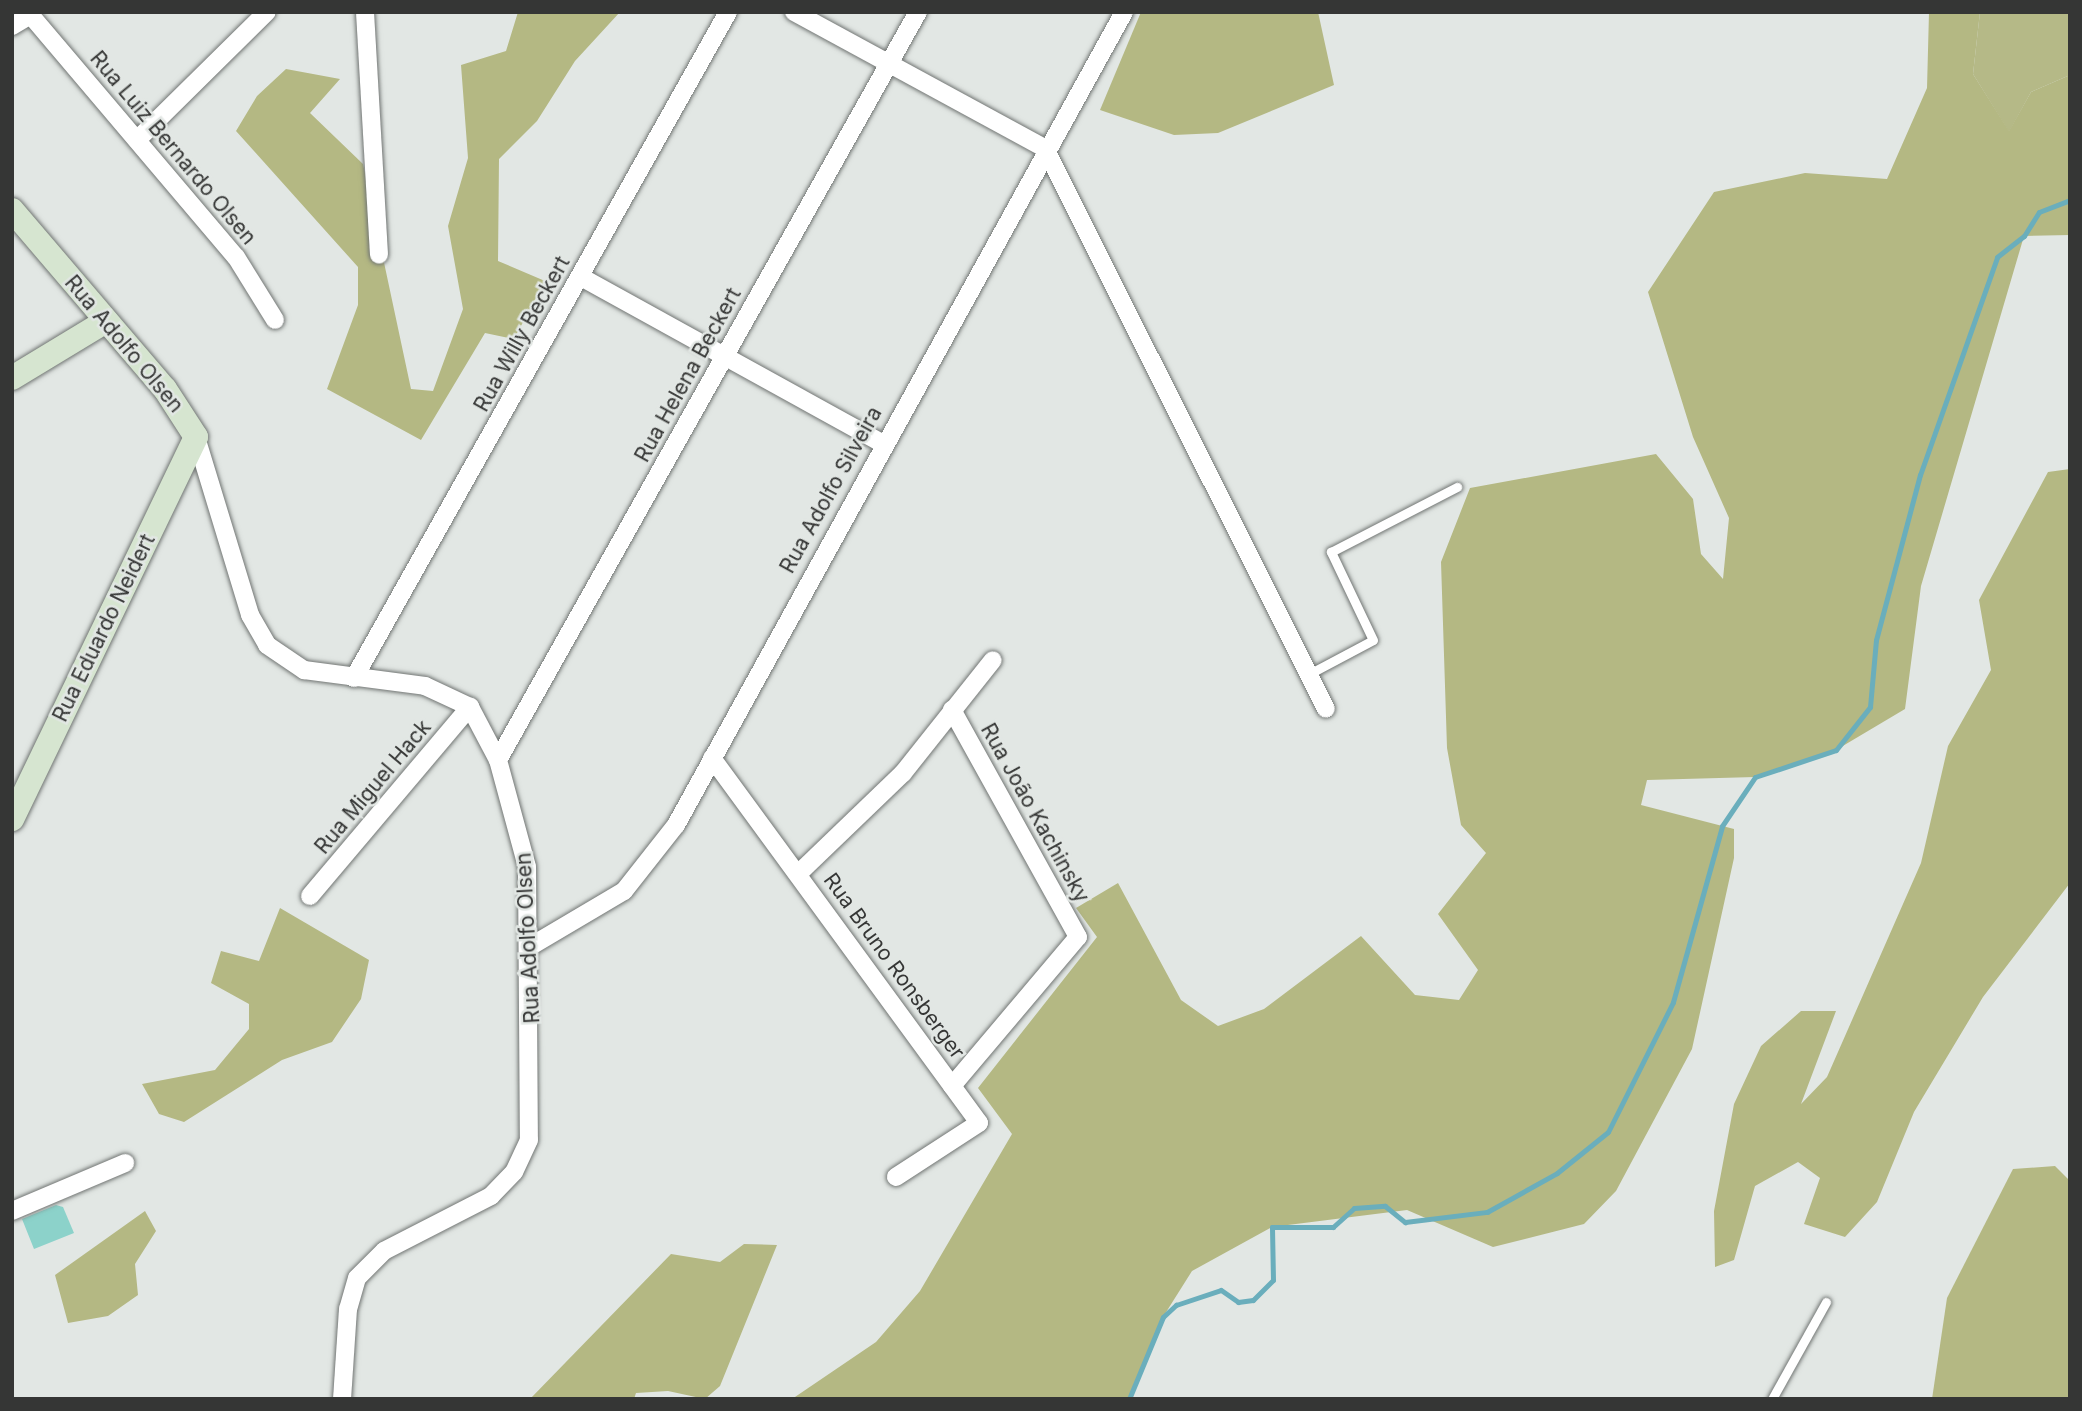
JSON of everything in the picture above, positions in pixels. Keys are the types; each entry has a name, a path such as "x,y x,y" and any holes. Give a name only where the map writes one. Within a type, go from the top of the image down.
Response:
{"main road":[{"name":"Rua Adolfo Olsen","path":"12,210 180,408 196,437"},
{"path":"12,378 106,321"},
{"name":"Rua Eduardo Neidert","path":"12,819 196,437"}],"street":[{"path":"137,140 266,12"},
{"path":"365,12 379,256"},
{"name":"Rua Willy Beckert","path":"354,678 728,12"},
{"path":"794,12 1045,148 1326,709"},
{"name":"Rua Helena Beckert","path":"498,760 918,12"},
{"name":"Rua Adolfo Silveira","path":"531,946 595,910 641,874 712,758 882,443 1045,148 1124,12"},
{"path":"12,26 29,14"},
{"name":"Rua Luiz Bernardo Olsen","path":"29,14 252,278 275,320"},
{"path":"581,277 882,443"},
{"name":"Rua Adolfo Olsen","path":"196,437 250,615 267,645 297,667 441,690 470,707 498,760 523,842 531,946 533,1100 524,1154 491,1196 384,1251 358,1278 348,1309 342,1399"},
{"path":"799,873 902,773 993,660"},
{"name":"Rua Miguel Hack","path":"310,896 470,707"},
{"name":"Rua João Kachinsky","path":"952,710 1078,937 952,1086"},
{"name":"Rua Bruno Ronsberger","path":"712,758 799,873 979,1123 896,1177"},
{"path":"12,1212 125,1163"}],"lane":[{"path":"1308,674 1373,640 1331,552 1457,487"},
{"path":"1772,1399 1826,1302"}],"green space":[{"path":"518,12 620,12 575,61 537,121 499,159 498,261 545,281 514,339 485,333 421,440 327,389 358,305 358,267 236,131 257,96 286,69 340,79 310,113 363,164 411,389 433,391 463,309 448,226 468,158 461,65 506,51"},
{"path":"1141,12 1318,12 1334,85 1218,133 1174,135 1100,110"},
{"path":"1929,12 1980,12 1973,74 2009,131 2031,92 2070,75 2070,235 2024,236 1921,586 1905,709 1836,750 1755,777 1647,780 1641,805 1734,829 1734,858 1692,1049 1616,1191 1584,1224 1493,1247 1407,1210 1272,1227 1192,1271 1163,1317 1129,1399 792,1399 876,1342 920,1291 1012,1134 978,1088 1097,937 1076,908 1118,883 1181,1000 1218,1026 1264,1009 1361,936 1415,995 1459,1000 1478,970 1438,914 1486,853 1461,825 1447,748 1441,562 1470,488 1656,454 1693,499 1701,554 1723,579 1729,518 1693,437 1648,292 1714,192 1805,173 1887,179 1927,88"},
{"path":"1980,12 2070,12 2070,75 2031,92 2009,132 1973,74"},
{"path":"2070,469 2070,883 1983,997 1914,1112 1877,1202 1845,1237 1804,1224 1820,1178 1798,1162 1755,1186 1734,1260 1715,1267 1714,1211 1734,1104 1761,1046 1801,1011 1836,1011 1801,1104 1827,1077 1921,863 1948,746 1991,670 1979,600 2048,472"},
{"path":"280,908 369,960 361,999 332,1042 282,1060 184,1122 159,1114 142,1084 215,1070 249,1029 249,1004 211,983 221,951 259,961"},
{"path":"2055,1166 2070,1181 2070,1399 1932,1399 1947,1298 2013,1169"},
{"path":"145,1211 156,1231 135,1264 138,1295 108,1316 68,1323 55,1275"},
{"path":"744,1244 777,1245 720,1386 705,1399 668,1391 636,1393 634,1399 530,1399 671,1254 720,1262"}],"building":[{"path":"56,1205 63,1207 74,1233 34,1249 22,1219"}],"waterway":[{"path":"1129,1399 1163,1317 1176,1305 1221,1290 1238,1302 1253,1300 1273,1280 1272,1227 1333,1227 1354,1208 1385,1206 1405,1222 1487,1212 1557,1173 1608,1132 1673,1002 1722,826 1755,777 1836,750 1870,707 1876,640 1920,475 1997,257 2024,236 2039,212 2070,200"}]}
